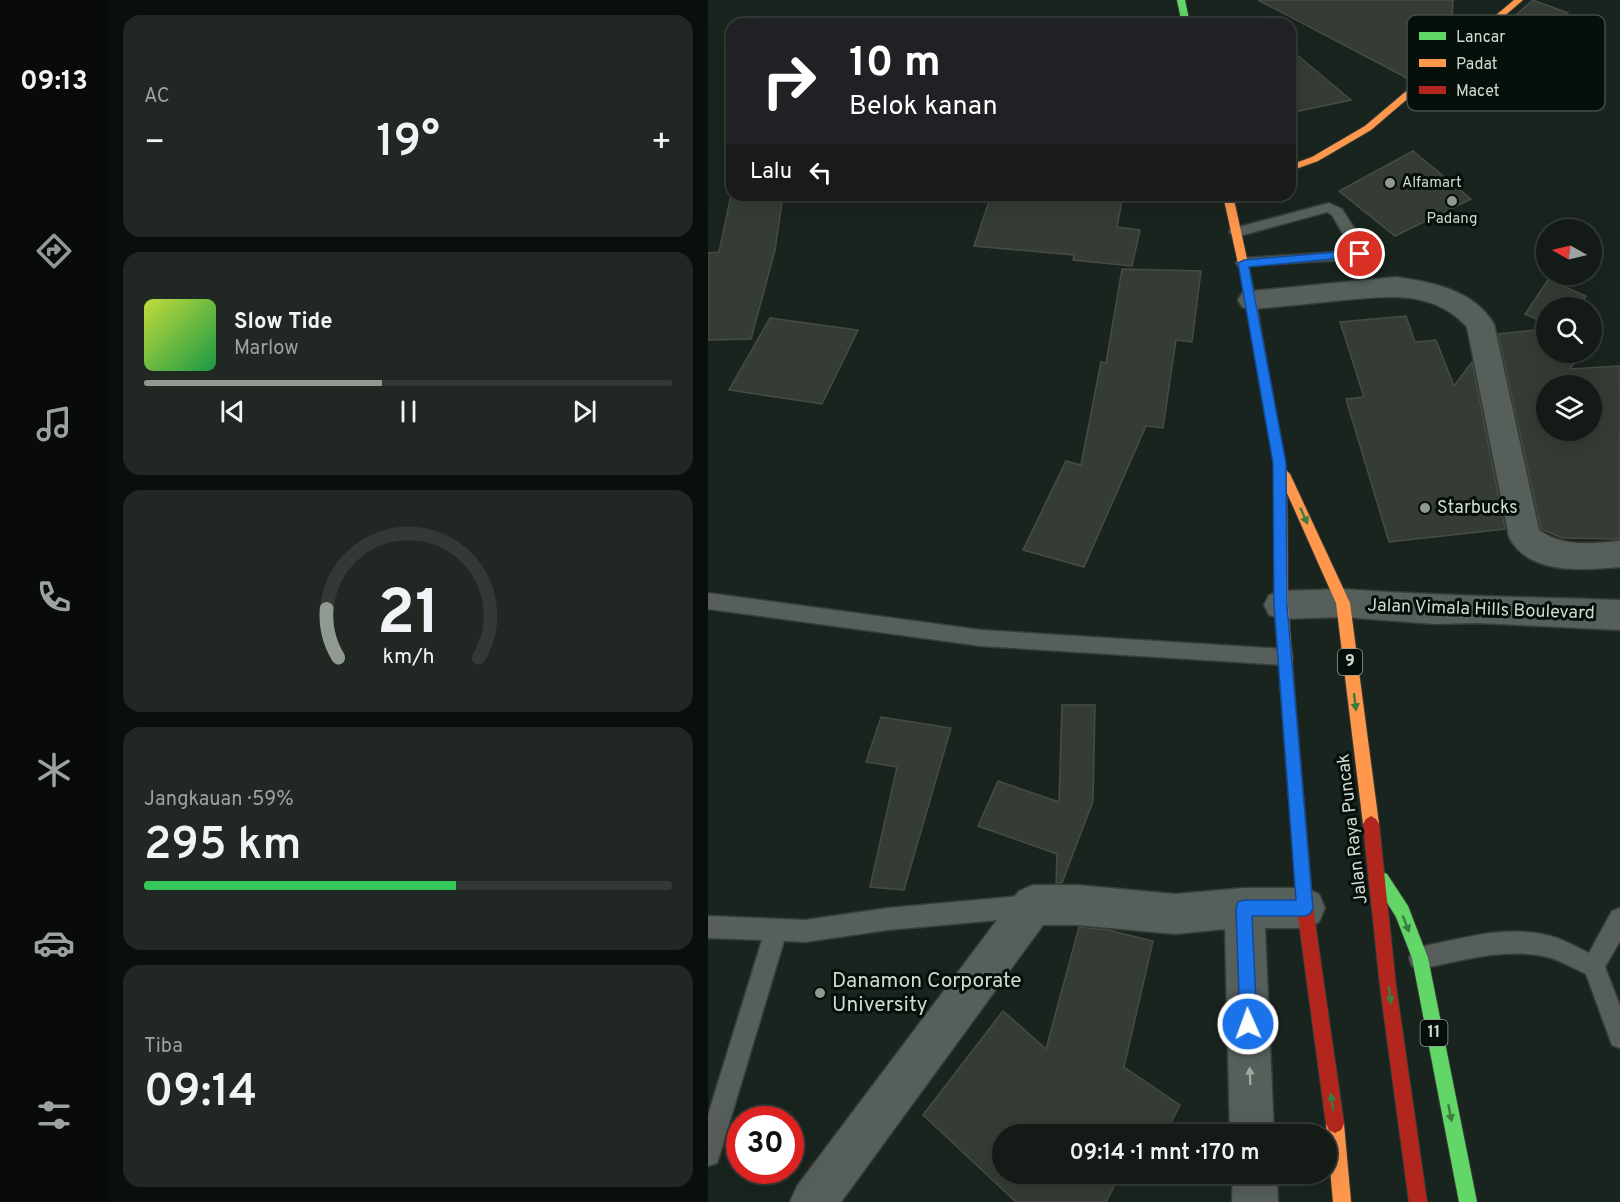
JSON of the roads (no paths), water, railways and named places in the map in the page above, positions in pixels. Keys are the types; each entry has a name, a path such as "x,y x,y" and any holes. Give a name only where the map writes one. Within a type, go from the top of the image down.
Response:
{"main road":[{"path":"1181,0 1185,18"},
{"path":"1501,15 1519,0"},
{"path":"1296,166 1315,159 1368,129 1407,96"},
{"name":"Jalan Raya Puncak","path":"1229,201 1244,263 1280,463 1281,605 1305,908 1340,1160 1342,1202"},
{"name":"Jalan Raya Puncak","path":"1280,463 1343,603 1377,874 1388,987 1418,1202"},
{"name":"11","path":"1377,874 1402,912 1420,958 1468,1202"}],"street":[{"path":"1251,300 1396,286 1416,289 1458,302 1469,310 1480,324 1525,537 1543,551 1564,557 1620,554"},
{"name":"Jalan Vimala Hills Boulevard","path":"1281,605 1343,603 1435,610 1478,609 1620,615"},
{"path":"813,1202 1033,905 1077,905 1175,914 1244,908 1305,908"},
{"path":"1244,908 1252,1124"},
{"path":"1254,1202 1255,1184"}],"lane":[{"path":"1236,232 1329,207 1337,212 1361,250 1357,255 1244,263"},
{"path":"708,601 981,638 1284,657"},
{"path":"708,927 806,931 888,919 1033,905"},
{"path":"1594,966 1620,919"},
{"path":"708,1154 776,931"},
{"path":"1420,958 1522,943 1547,945 1594,966 1620,1037"}],"place":[{"name":"Alfamart","path":"1390,183"},
{"name":"Padang","path":"1452,201"},
{"name":"Starbucks","path":"1425,508"},
{"name":"Danamon Corporate University","path":"820,993"}]}
